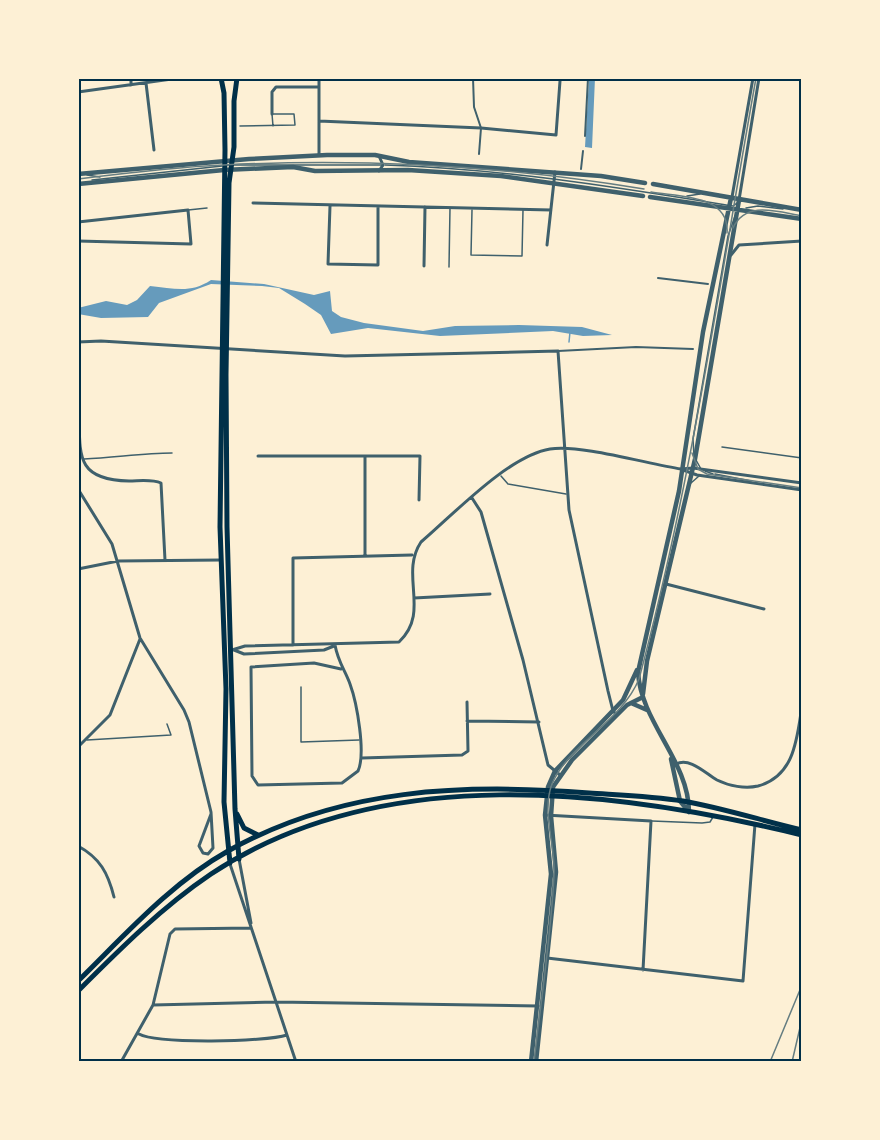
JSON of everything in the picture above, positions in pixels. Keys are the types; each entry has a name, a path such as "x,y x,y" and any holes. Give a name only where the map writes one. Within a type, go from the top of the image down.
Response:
{"main road":[{"path":"221,78 224,93 227,165 224,276"},
{"path":"237,78 224,183 221,560 239,859"},
{"path":"224,348 228,565 224,802 227,851 230,863"},
{"path":"221,560 228,565"},
{"path":"78,981 172,890 227,851 307,814 346,803 465,788 551,790 689,802 802,830"},
{"path":"78,991 158,915 230,863 316,823 350,812 430,798 467,795 527,796 589,800 689,812 802,835"},
{"path":"235,809 244,828 258,835"}],"street":[{"path":"130,78 131,85"},
{"path":"78,92 179,78"},
{"path":"319,78 319,154"},
{"path":"473,78 474,107 481,128 479,154"},
{"path":"585,136 588,78"},
{"path":"536,1062 545,958 556,872 548,813 553,781 557,773 615,713 639,665 674,512 702,341 753,78"},
{"path":"643,697 647,662 693,471 730,256 740,212 739,200 759,78"},
{"path":"319,121 481,128 556,135 560,81"},
{"path":"146,83 154,150"},
{"path":"273,114 272,92 276,87 319,87"},
{"path":"581,168 583,151"},
{"path":"80,184 319,154 379,156 409,162 555,177 572,187 643,196"},
{"path":"377,172 383,165 379,156"},
{"path":"79,174 227,165 294,167 315,171 408,170 645,183"},
{"path":"547,245 555,177"},
{"path":"653,184 802,210"},
{"path":"650,197 730,206 740,212 802,219"},
{"path":"253,203 551,210"},
{"path":"330,206 328,264 378,265 378,206"},
{"path":"424,266 425,207"},
{"path":"78,222 188,210 190,244 78,242"},
{"path":"730,256 739,245 802,241"},
{"path":"658,278 708,285"},
{"path":"78,342 345,356 673,346 693,349"},
{"path":"558,351 566,449 567,494 615,713"},
{"path":"79,411 80,453 91,471 102,480 162,483 165,560"},
{"path":"228,650 244,646 399,642 408,634 414,620 412,555 421,542 500,475 532,454 551,449 566,449 693,471 701,469 802,483"},
{"path":"258,456 420,456 419,500"},
{"path":"365,456 365,556"},
{"path":"693,471 700,476 802,490"},
{"path":"78,489 105,530 118,561 140,638 184,710 211,814 213,848 208,854 204,853 199,846 211,814"},
{"path":"472,498 481,512 539,722 548,765 557,773"},
{"path":"293,645 292,558 412,555"},
{"path":"78,569 118,561 221,560"},
{"path":"666,584 764,609"},
{"path":"414,598 490,594"},
{"path":"78,747 110,715 140,638"},
{"path":"228,650 244,654 324,651 335,645"},
{"path":"335,645 341,669 350,685 362,758 358,771 342,783 262,786 254,782 252,776 251,667 314,663 341,669"},
{"path":"639,665 643,697 669,754 676,764 689,802 689,812"},
{"path":"628,691 635,690 643,697"},
{"path":"615,713 643,697"},
{"path":"362,758 462,755 468,751 467,702"},
{"path":"631,703 648,710"},
{"path":"676,764 691,763 719,781 732,785 755,786 770,782 783,774 789,765 802,706"},
{"path":"467,721 539,722"},
{"path":"669,754 680,801 689,812"},
{"path":"548,813 651,821 643,970"},
{"path":"545,958 743,981 755,824"},
{"path":"78,846 98,860 108,874 114,897"},
{"path":"239,859 251,928"},
{"path":"230,863 242,908 251,928 296,1062"},
{"path":"121,1062 139,1034 153,1005 170,934 175,930 251,928"},
{"path":"153,1005 276,1002 540,1006"},
{"path":"531,1062 540,1006"},
{"path":"139,1034 154,1039 242,1041 287,1035"}],"lane":[{"path":"240,126 273,126 295,125 294,114 273,114 273,126"},
{"path":"80,184 104,177 227,165 383,165 483,170 555,177 683,196 717,205 727,217 728,236 693,439 695,459 701,469 756,483"},
{"path":"79,174 104,177"},
{"path":"683,196 704,193"},
{"path":"730,206 739,200"},
{"path":"728,236 740,212 758,206 792,208"},
{"path":"449,267 450,207"},
{"path":"188,210 207,208"},
{"path":"472,208 471,255 522,256 524,209"},
{"path":"728,236 740,212"},
{"path":"722,447 802,458"},
{"path":"83,459 114,458 123,454 172,453"},
{"path":"690,483 700,476 714,474"},
{"path":"500,475 508,484 567,494"},
{"path":"300,687 302,742 360,740"},
{"path":"86,740 171,735 167,724"},
{"path":"651,821 702,823 712,820 713,816"}],"water":[{"path":"589,78 595,78 592,148 585,147"},
{"path":"211,280 264,284 314,295 330,291 332,311 341,317 364,323 423,331 455,326 582,327 612,335 583,336 553,331 440,336 368,328 331,334 321,315 279,288 262,286 211,284 159,303 148,317 101,318 78,314 78,308 106,301 127,305 137,300 150,286 189,289"}],"waterway":[{"path":"569,342 570,332"}],"tram line":[{"path":"534,1062 553,898 554,864 548,818 549,795 552,784 570,757 620,708 639,679 658,605 690,455 756,78"},
{"path":"78,179 205,166 381,163 487,169 644,189"},
{"path":"651,192 688,197 711,204 726,220 727,233"},
{"path":"733,228 739,219 754,211 773,211 802,216"},
{"path":"692,453 698,469 707,474 802,488"}],"railway":[{"path":"770,1062 802,985"},
{"path":"792,1062 802,1019"}]}
